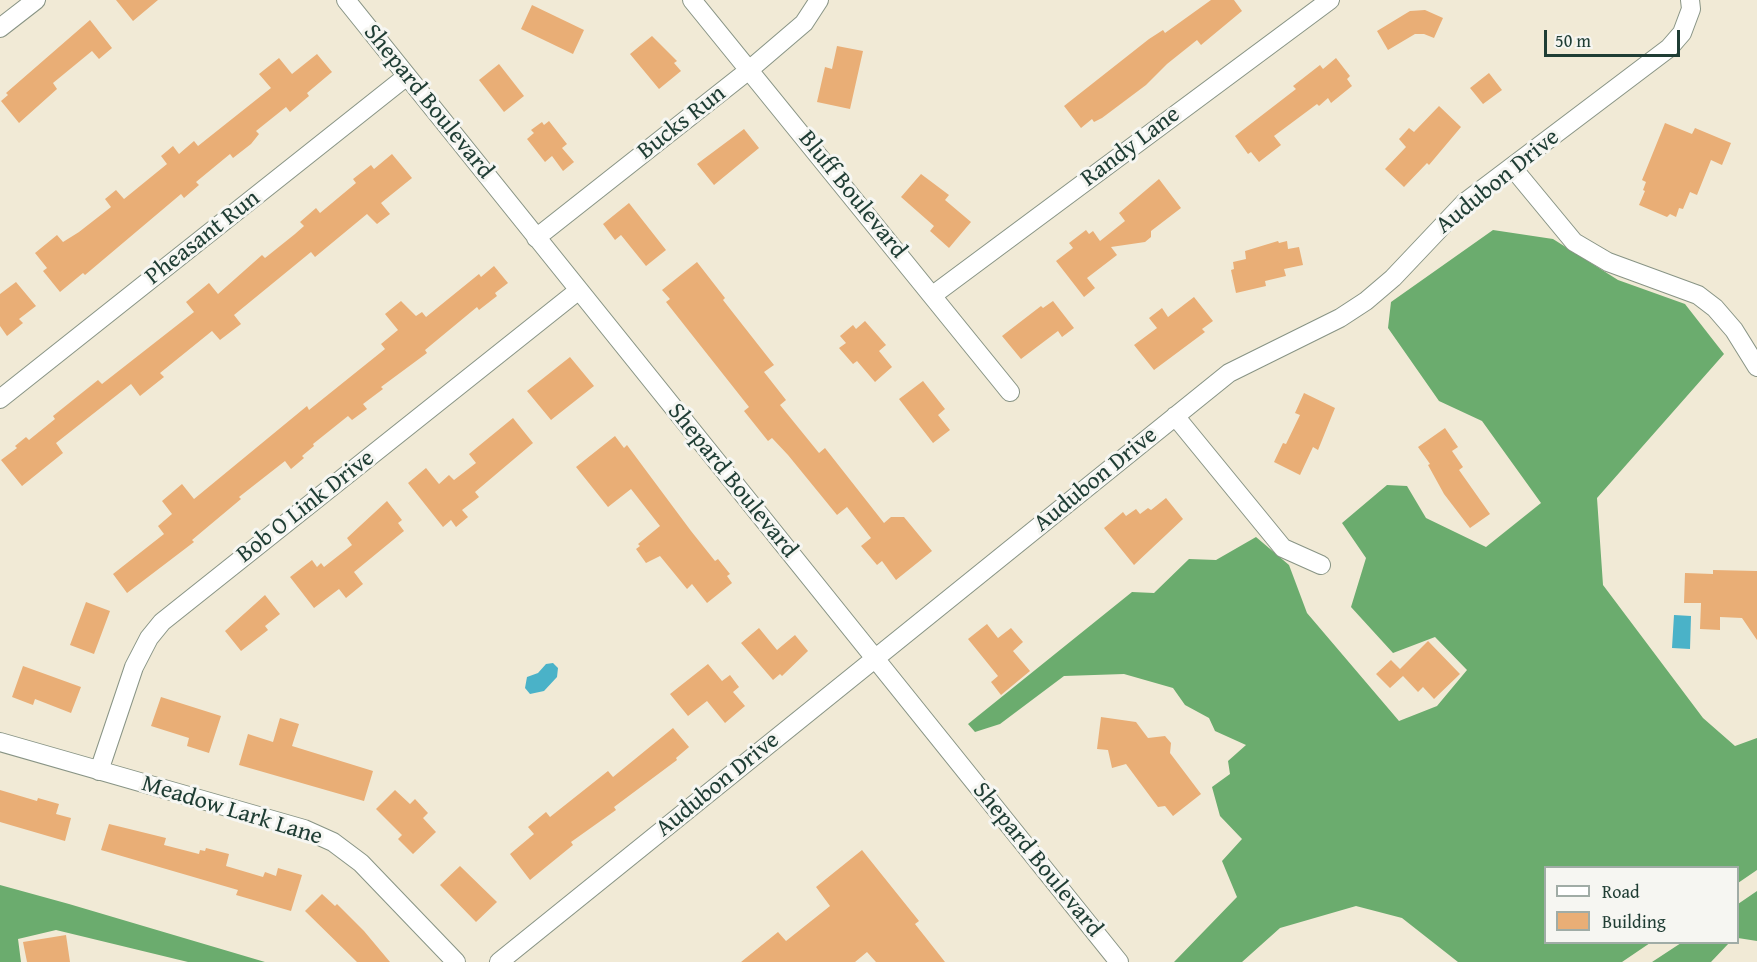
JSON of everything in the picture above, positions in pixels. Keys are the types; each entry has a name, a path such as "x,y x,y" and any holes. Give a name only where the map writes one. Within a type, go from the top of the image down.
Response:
{"street":[{"path":"0,28 36,0"},
{"name":"Shepard Boulevard","path":"346,0 1119,962"},
{"name":"Bluff Boulevard","path":"692,0 1010,392"},
{"name":"Bucks Run","path":"536,238 749,70 804,23 819,0"},
{"name":"Randy Lane","path":"933,295 1330,0"},
{"name":"Audubon Drive","path":"499,962 1229,373 1252,359 1340,318 1366,301 1393,278 1464,203 1669,48 1682,33 1691,4"},
{"name":"Pheasant Run","path":"0,399 407,76"},
{"path":"1512,167 1574,242 1608,262 1698,295 1715,309 1734,330 1757,367"},
{"name":"Bob O Link Drive","path":"99,771 134,667 149,638 162,622 579,290"},
{"path":"1175,416 1283,548 1321,565"},
{"name":"Meadow Lark Lane","path":"0,742 304,830 333,842 362,863 456,962"}],"green space":[{"path":"1493,230 1553,239 1618,280 1685,304 1724,354 1597,498 1603,585 1703,718 1735,746 1757,738 1757,870 1739,882 1739,866 1544,866 1544,944 1649,944 1622,962 1458,962 1402,918 1356,906 1280,928 1242,962 1174,962 1237,897 1222,861 1242,839 1220,816 1212,787 1230,774 1228,761 1246,745 1215,731 1209,718 1185,705 1173,688 1124,674 1064,676 1000,724 975,732 968,724 1132,592 1154,593 1189,559 1216,560 1256,537 1289,565 1307,613 1399,721 1437,706 1467,670 1435,637 1393,653 1351,607 1366,558 1342,523 1387,485 1407,486 1426,518 1486,547 1541,503 1482,421 1439,401 1388,328 1391,302"},
{"path":"0,885 265,962 188,962 56,930 18,939 21,962 0,962"},
{"path":"1757,891 1757,941 1739,938 1739,903"},
{"path":"1679,944 1728,944 1711,962 1652,962"}],"water":[{"path":"1674,615 1691,616 1690,649 1672,648"},
{"path":"553,663 558,668 557,677 544,691 530,694 525,688 527,677 538,673 546,664"}],"building":[{"path":"116,0 158,0 133,21"},
{"path":"1211,0 1234,0 1242,11 1201,45 1197,40 1167,64 1146,85 1102,118 1094,122 1092,119 1081,128 1064,106 1149,39 1163,30 1165,33"},
{"path":"532,5 584,30 573,54 521,29"},
{"path":"1425,10 1443,18 1434,38 1424,34 1415,34 1388,50 1377,31 1410,11"},
{"path":"90,20 112,48 99,59 92,51 53,83 57,89 19,123 1,101 8,95 6,93"},
{"path":"652,36 677,61 674,63 681,71 659,89 630,54"},
{"path":"837,46 863,51 850,109 817,102 825,67 832,69"},
{"path":"317,54 332,72 307,93 309,96 290,112 286,107 256,131 259,134 251,144 233,158 230,154 196,182 199,185 184,198 181,194 85,275 83,273 60,292 43,271 47,268 35,253 57,235 63,242 79,232 111,207 105,199 116,190 124,199 167,164 161,156 173,146 179,154 194,141 198,146 271,88 259,74 279,58 292,74"},
{"path":"1336,58 1350,76 1347,79 1352,86 1331,103 1328,98 1319,106 1317,104 1274,136 1281,145 1259,162 1251,152 1248,154 1235,136 1296,89 1293,86 1320,65 1323,69"},
{"path":"499,64 524,96 504,112 479,80"},
{"path":"1489,73 1502,90 1483,104 1470,88"},
{"path":"1439,106 1461,127 1429,165 1427,163 1404,187 1385,169 1406,147 1399,139 1409,128 1414,132"},
{"path":"549,121 567,144 562,148 574,162 563,171 552,156 545,162 527,139 534,133 531,130 542,122 544,125"},
{"path":"1665,123 1692,134 1695,128 1731,143 1722,165 1711,160 1697,195 1690,192 1683,209 1679,208 1676,217 1670,214 1667,217 1639,205 1645,191 1643,190 1646,182 1642,180"},
{"path":"744,129 759,148 714,185 697,164"},
{"path":"392,154 412,178 381,203 390,214 377,224 367,214 315,257 311,252 234,315 241,324 220,340 212,331 160,373 164,377 140,396 131,384 56,443 63,453 22,486 1,460 17,448 15,446 26,437 29,440 55,419 53,416 98,380 102,384 194,312 186,302 209,283 218,294 262,255 265,258 295,234 304,226 300,222 316,208 320,213 356,183 353,179 371,165 374,169"},
{"path":"921,174 949,195 945,200 971,222 949,248 930,231 934,226 901,197"},
{"path":"1159,179 1181,208 1151,231 1151,237 1145,242 1111,247 1117,255 1087,278 1095,288 1084,297 1056,261 1073,248 1069,243 1086,230 1089,234 1093,231 1100,241 1125,221 1119,213"},
{"path":"629,203 666,250 646,266 621,235 615,240 603,224"},
{"path":"1278,241 1279,243 1287,241 1288,249 1299,247 1303,265 1284,269 1286,276 1265,281 1266,286 1236,293 1231,270 1234,269 1233,262 1246,259 1245,251"},
{"path":"697,262 725,298 723,300 774,365 764,372 786,400 780,405 819,453 825,448 884,523 891,517 904,517 932,551 896,580 882,561 877,565 861,546 871,538 847,507 837,515 788,455 772,438 768,441 744,411 749,407 666,302 670,299 662,290"},
{"path":"494,266 508,283 495,293 497,296 479,310 477,307 425,350 427,353 381,387 383,389 363,404 367,409 352,420 348,416 313,444 314,446 302,456 304,458 291,469 285,461 239,497 241,499 192,540 194,542 127,593 113,574 164,534 158,526 172,514 162,501 182,484 194,499 307,406 309,410 385,349 381,344 398,330 385,314 401,301 416,316 422,312 426,317 479,274 481,277"},
{"path":"16,282 36,306 19,319 23,323 7,336 0,326 0,294"},
{"path":"1194,297 1213,321 1202,329 1205,332 1154,370 1134,345 1157,328 1149,318 1162,308 1168,317"},
{"path":"1053,301 1074,328 1062,337 1058,331 1021,359 1002,336 1041,306 1043,308"},
{"path":"865,321 886,345 879,351 892,367 875,382 857,361 853,364 839,348 846,343 840,336 853,325 856,329"},
{"path":"570,357 594,386 551,420 527,391"},
{"path":"923,381 945,409 938,415 950,430 933,443 899,399"},
{"path":"1304,393 1335,408 1318,450 1313,447 1300,475 1274,462 1300,415 1295,413"},
{"path":"513,418 533,443 475,492 479,497 462,510 468,517 456,527 451,520 443,527 408,483 426,468 439,484 449,475 454,480 476,463 469,454"},
{"path":"1445,428 1458,447 1452,451 1463,467 1459,470 1490,514 1470,528 1444,494 1428,465 1430,464 1418,447"},
{"path":"615,436 624,448 627,445 691,531 715,561 718,559 730,574 727,576 732,583 707,603 692,584 687,589 660,556 646,563 636,549 640,546 638,544 660,526 631,489 608,507 576,467"},
{"path":"1166,498 1183,519 1134,565 1104,528 1123,512 1126,516 1136,509 1140,514 1148,508 1151,510"},
{"path":"387,501 402,520 398,523 404,531 354,572 363,584 346,598 339,589 314,608 290,577 312,560 317,567 321,563 324,567 352,545 347,538"},
{"path":"1713,570 1757,571 1757,640 1742,618 1720,617 1720,630 1700,629 1701,603 1684,603 1685,573 1713,574"},
{"path":"265,595 280,614 265,626 268,630 241,651 225,631"},
{"path":"86,602 110,611 94,654 70,645"},
{"path":"987,624 998,638 1011,628 1023,642 1013,651 1030,671 1001,695 991,682 998,676 968,639"},
{"path":"759,628 777,650 795,635 808,651 782,676 780,674 773,680 741,643"},
{"path":"1428,641 1460,674 1434,699 1423,687 1418,692 1403,676 1390,688 1376,674 1391,660 1400,669"},
{"path":"708,664 722,681 730,675 739,687 733,692 745,706 725,723 707,701 688,716 670,694"},
{"path":"23,666 81,687 71,713 35,699 33,705 12,697"},
{"path":"161,697 221,716 209,753 187,746 189,738 151,726"},
{"path":"1101,717 1136,722 1148,738 1165,736 1171,743 1170,753 1201,794 1173,816 1165,806 1158,807 1126,764 1112,768 1108,750 1097,749"},
{"path":"280,718 299,724 292,746 373,771 364,801 239,765 248,734 273,742"},
{"path":"673,728 689,747 676,758 677,760 614,807 616,810 571,842 573,845 530,880 510,854 534,834 528,827 546,812 550,817 608,771 613,777"},
{"path":"0,790 37,801 38,798 59,804 56,814 71,818 65,841 0,822"},
{"path":"395,790 410,804 415,799 428,813 423,818 436,832 413,854 398,839 402,835 376,809"},
{"path":"109,824 166,838 164,845 199,854 200,850 205,851 206,848 229,854 226,866 263,877 265,872 276,876 278,868 302,875 291,911 236,895 238,890 101,850"},
{"path":"862,850 919,921 915,924 945,962 876,962 867,952 855,962 741,962 778,932 786,941 830,906 816,887"},
{"path":"460,866 497,902 476,922 440,885"},
{"path":"322,894 335,906 337,904 364,931 390,962 357,962 305,911"},
{"path":"66,935 70,962 27,962 23,942"}]}
